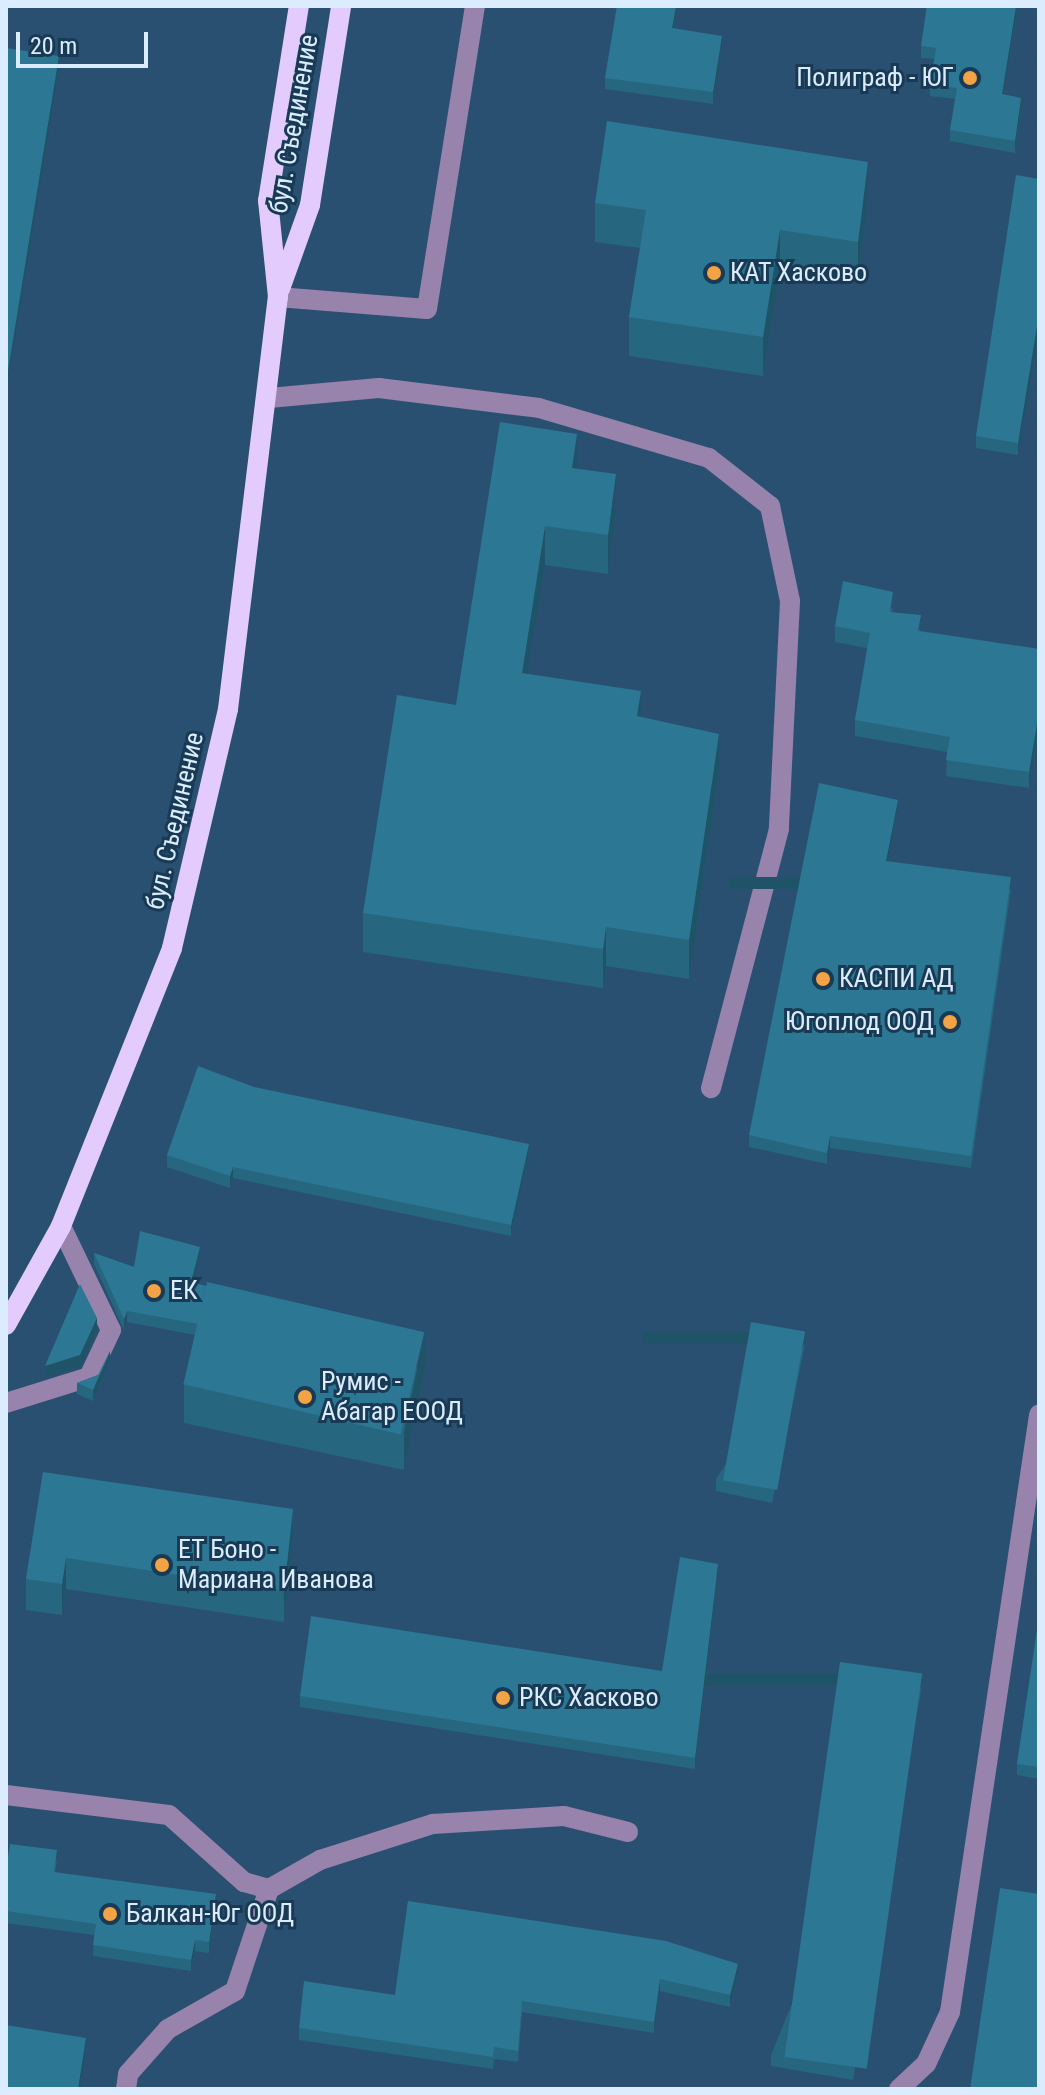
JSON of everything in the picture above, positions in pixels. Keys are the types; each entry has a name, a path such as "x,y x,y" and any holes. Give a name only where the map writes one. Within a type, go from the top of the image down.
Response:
{"main road":[{"name":"бул. Съединение","path":"6,1325 61,1226 172,948 228,709 269,398 278,297 268,201 299,6"},
{"name":"бул. Съединение","path":"278,297 310,205 341,6"}],"lane":[{"path":"278,297 427,309 475,6"},
{"path":"269,398 379,388 539,408 709,458 770,506 790,601 779,829 711,1088"},
{"path":"6,1403 89,1377 111,1330 61,1226"},
{"path":"899,2089 926,2064 950,2012 1039,1415"},
{"path":"6,1795 169,1815 244,1882 269,1889"},
{"path":"126,2089 128,2074 168,2029 235,1991 269,1889 320,1860 433,1824 564,1816 628,1832"}],"shaded area":[{"path":"6,6 1039,6 1039,2089 6,2089"}],"building":[{"name":"Полиграф - ЮГ","path":"617,6 676,6 672,28 722,36 713,92 605,78"},
{"name":"Полиграф - ЮГ","path":"927,6 1016,6 1002,94 1021,98 1015,141 950,130 957,88 930,85 936,48 921,46"},
{"path":"6,48 59,56 6,383"},
{"name":"КАТ Хасково","path":"607,121 868,162 858,242 780,230 763,337 629,317 646,210 595,203"},
{"path":"1016,175 1039,179 1039,314 1018,443 976,436"},
{"path":"500,422 577,434 572,468 616,474 608,535 545,526 522,673 641,691 637,716 719,734 689,940 606,927 603,949 363,913 397,695 456,705"},
{"path":"843,581 893,592 890,612 921,615 918,631 1039,649 1039,711 1029,772 946,760 950,737 855,720 870,633 835,626"},
{"path":"819,783 898,800 886,861 1011,877 971,1156 830,1136 827,1153 749,1135"},
{"path":"198,1066 254,1087 529,1144 511,1225 233,1167 230,1176 167,1155"},
{"name":"ЕК","path":"140,1231 200,1247 191,1282 206,1286 198,1324 127,1311 124,1319 94,1253 134,1267"},
{"name":"Румис - Абагар ЕООД","path":"207,1282 424,1332 401,1434 183,1384"},
{"path":"80,1284 97,1318 80,1355 45,1366"},
{"path":"751,1322 805,1332 777,1490 723,1481"},
{"path":"110,1351 93,1390 77,1383 98,1375"},
{"name":"ЕТ Боно - Мариана Иванова","path":"43,1472 293,1509 284,1591 66,1558 62,1584 26,1579"},
{"name":"РКС Хасково","path":"680,1557 718,1564 695,1758 300,1696 311,1616 662,1671"},
{"path":"1039,1617 1039,1767 1017,1764"},
{"path":"840,1662 922,1674 867,2069 784,2057"},
{"name":"Балкан-Юг ООД","path":"10,1844 57,1850 54,1872 216,1894 209,1942 195,1940 191,1960 93,1945 96,1924 6,1911 6,1870"},
{"path":"1000,1888 1039,1894 1039,2089 970,2089"},
{"path":"408,1901 666,1941 738,1964 730,1995 660,1979 654,2022 522,2001 518,2051 494,2047 493,2057 299,2028 304,1981 395,1995"},
{"path":"6,2025 86,2038 78,2089 6,2089"}],"place":[{"name":"Полиграф - ЮГ","path":"970,78"},
{"name":"КАТ Хасково","path":"714,273"},
{"name":"КАСПИ АД","path":"823,979"},
{"name":"Югоплод ООД","path":"950,1022"},
{"name":"ЕК","path":"154,1291"},
{"name":"Румис - Абагар ЕООД","path":"305,1397"},
{"name":"ЕТ Боно - Мариана Иванова","path":"162,1565"},
{"name":"РКС Хасково","path":"503,1698"},
{"name":"Балкан-Юг ООД","path":"110,1914"}]}
